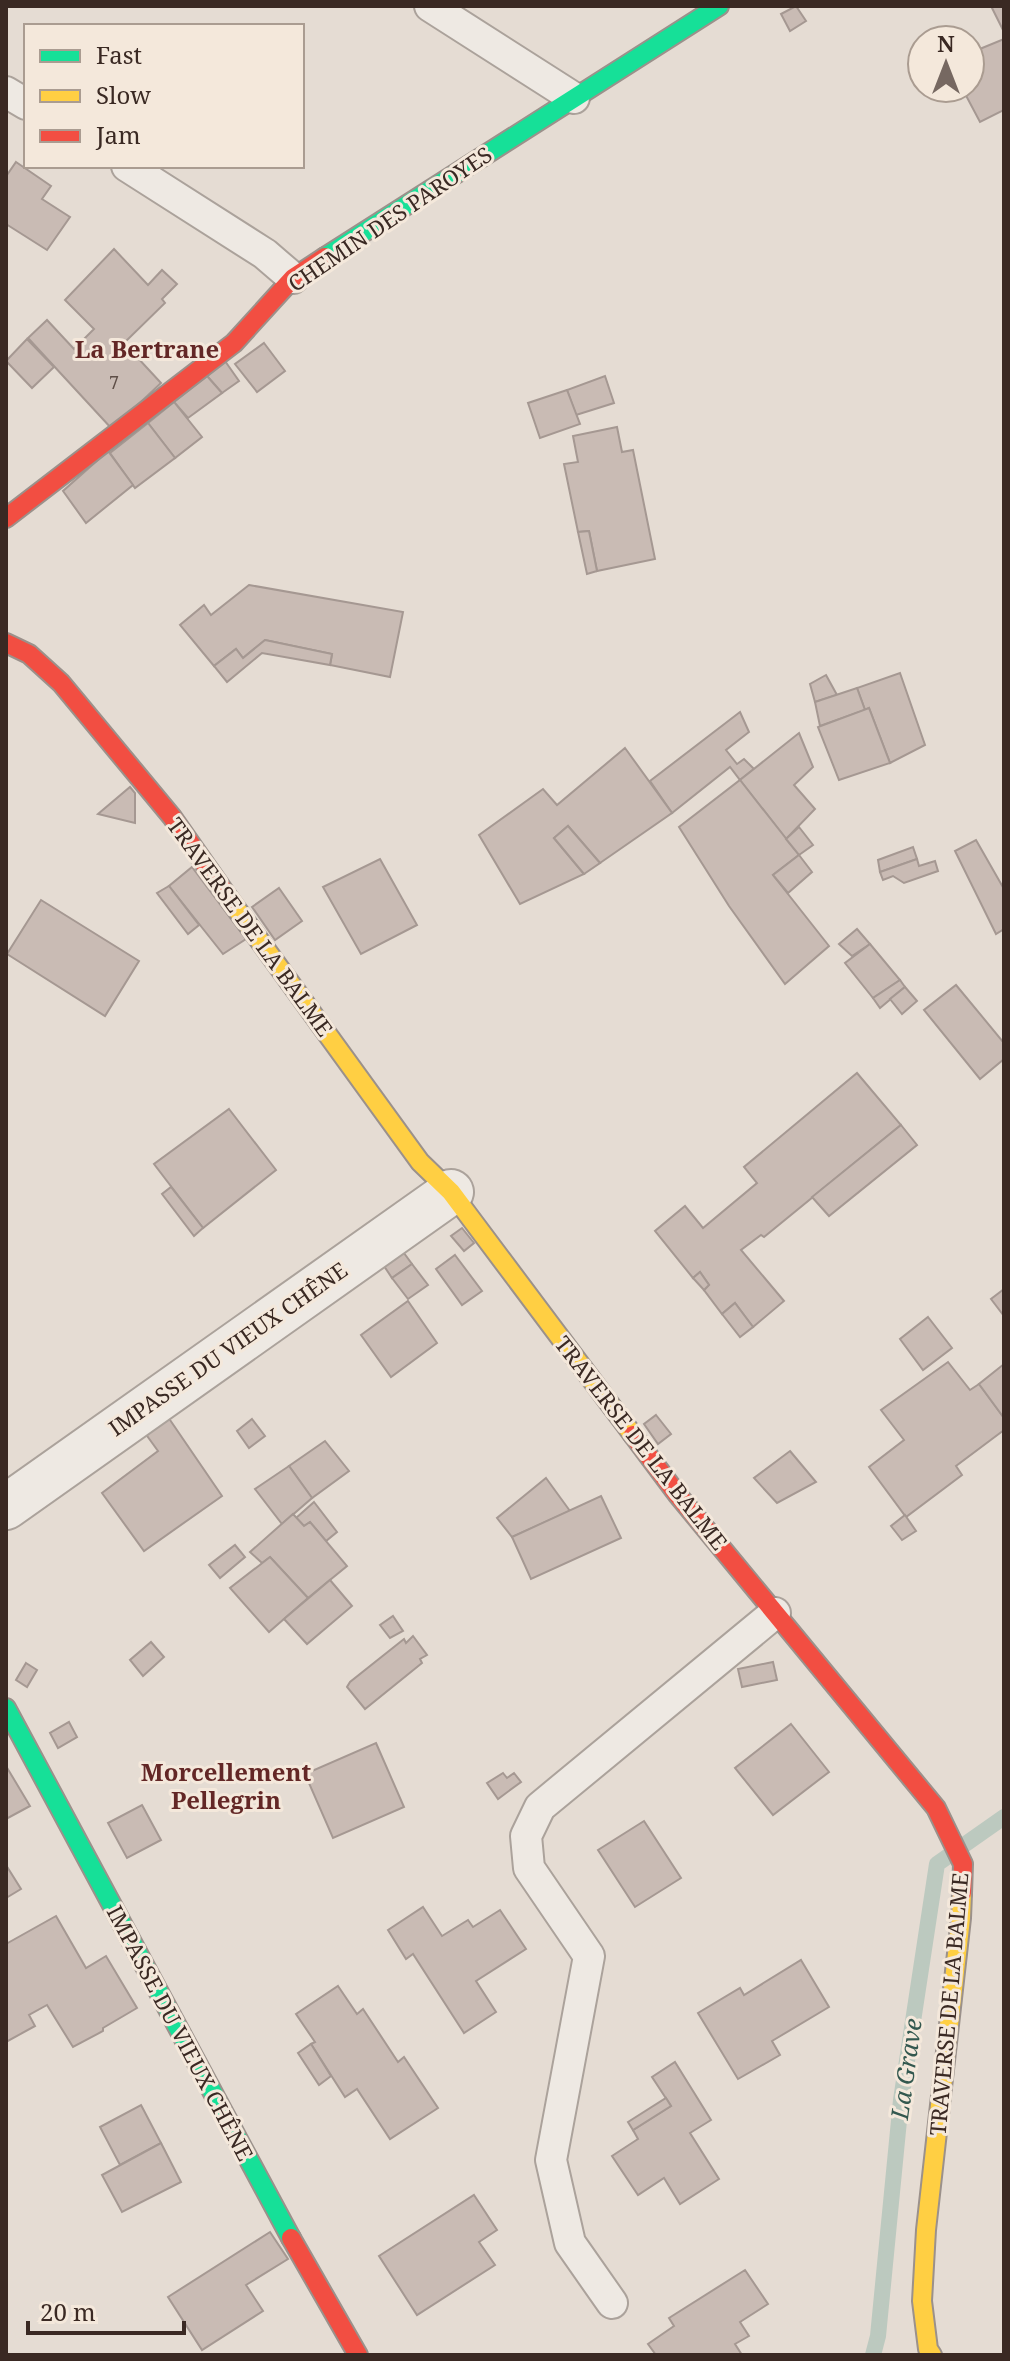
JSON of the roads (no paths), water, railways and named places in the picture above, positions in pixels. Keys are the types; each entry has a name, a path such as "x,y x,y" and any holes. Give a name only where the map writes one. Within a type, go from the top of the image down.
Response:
{"street":[{"name":"CHEMIN DES PAROYES","path":"6,518 234,343 293,278 719,6"},
{"name":"TRAVERSE DE LA BALME","path":"6,643 29,654 61,683 172,817 420,1162 451,1192 677,1494 936,1808 963,1864 961,1918 926,2230 922,2301 928,2349 932,2355"},
{"name":"IMPASSE DU VIEUX CHÊNE","path":"6,1507 451,1192"},
{"name":"IMPASSE DU VIEUX CHÊNE","path":"6,1708 279,2218 358,2355"}],"lane":[{"path":"430,6 574,98"},
{"path":"6,92 24,103"},
{"path":"136,169 265,254 293,278"},
{"path":"612,2303 570,2243 551,2160 589,1956 529,1868 526,1836 540,1807 775,1613"}],"waterway":[{"name":"La Grave","path":"873,2355 878,2336 901,2100 937,1864 1004,1817"}],"district":[{"name":"La Bertrane","path":"147,350"},
{"name":"Morcellement Pellegrin","path":"226,1787"}]}
